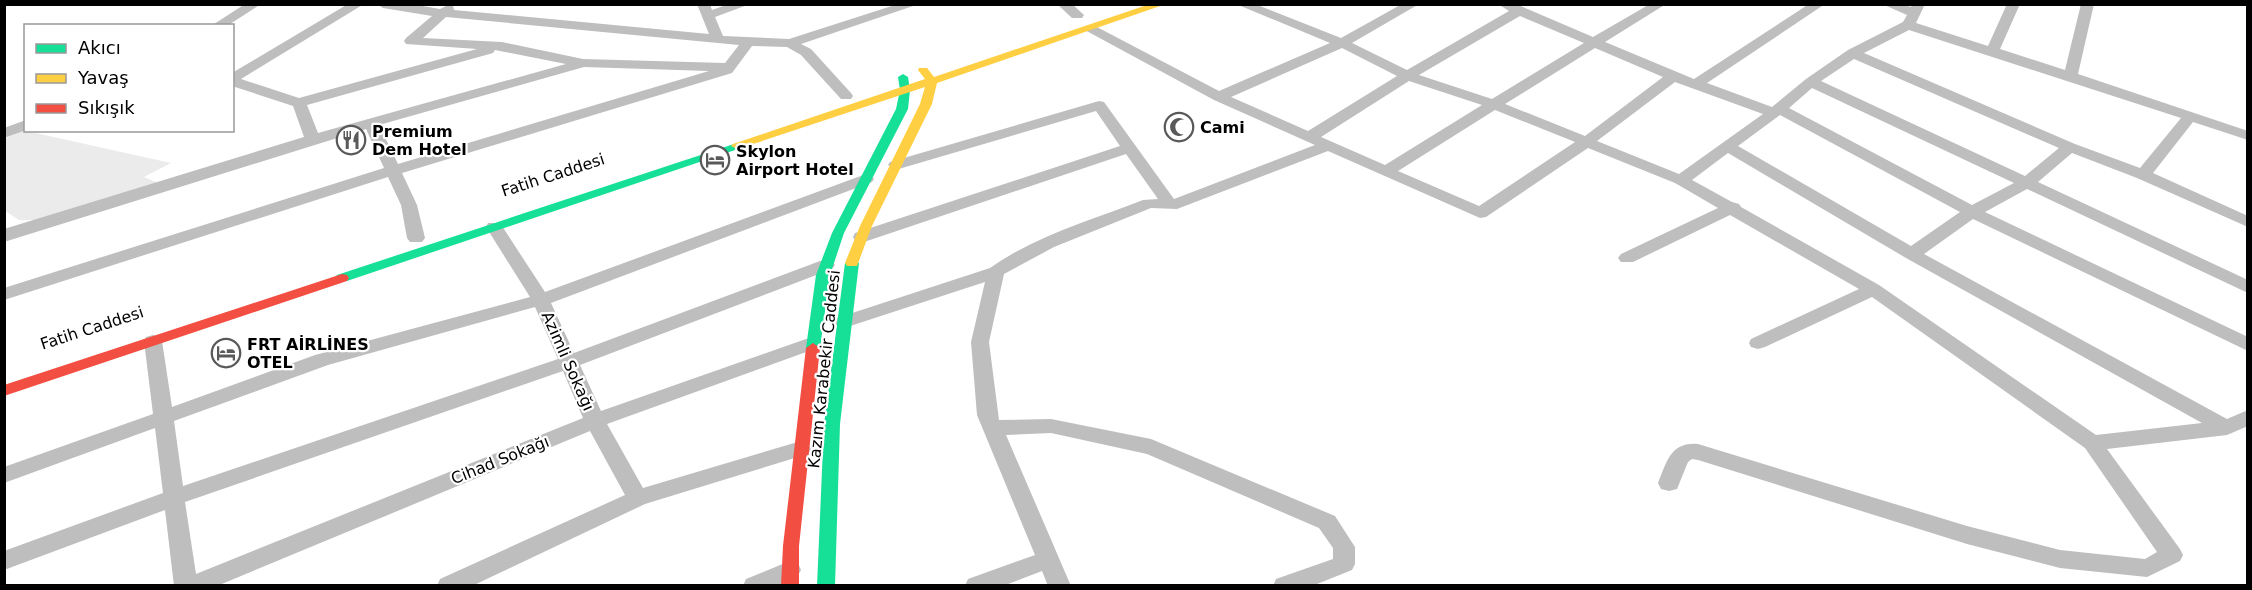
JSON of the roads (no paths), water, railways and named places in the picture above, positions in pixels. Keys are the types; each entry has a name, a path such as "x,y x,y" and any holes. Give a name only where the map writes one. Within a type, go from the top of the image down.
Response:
{"main road":[{"name":"Fatih Caddesi","path":"4,391 1161,4"},
{"name":"Kazım Karabekir Caddesi","path":"790,578 813,343 826,265 838,233 902,109 905,90 897,78 927,67 932,81 926,104 861,237 852,264 830,456 826,585"},
{"name":"Fatih Caddesi","path":"563,189 870,87"}],"street":[{"path":"220,24 255,4"},
{"path":"234,79 358,4"},
{"path":"383,4 441,13 790,44 913,4"},
{"path":"454,4 411,41 501,46 584,63 729,67"},
{"path":"718,39 702,8 744,4"},
{"path":"1063,4 1078,15"},
{"path":"1242,4 1342,44 1407,76 1496,105 1681,180 1733,207 1873,289 2092,443 2172,555 2147,568 2060,559 1967,535 1698,452 1688,451 1679,458 1669,483"},
{"path":"1219,97 1342,44 1413,4"},
{"path":"1387,171 1496,105 1594,41 1660,4"},
{"path":"1696,84 1819,4"},
{"path":"1888,4 1992,51 2247,136"},
{"path":"1992,51 2014,4"},
{"path":"2070,76 2088,4"},
{"path":"1308,138 1407,76 1509,6 1673,76 1776,111 1972,212 2247,345"},
{"path":"1681,180 1776,111 1811,82 1914,14"},
{"path":"1089,29 1219,97 1480,213 1586,142 1673,76"},
{"path":"4,294 392,171 716,73 729,67 748,42"},
{"path":"790,44 806,52 846,96"},
{"path":"234,81 299,103 501,46"},
{"path":"1853,53 2070,147 2143,175 2247,222"},
{"path":"5,235 370,122 584,63"},
{"path":"1811,82 2247,287"},
{"path":"299,103 313,139"},
{"path":"896,165 1099,105 1171,206"},
{"path":"2143,175 2189,118"},
{"path":"370,122 410,205 417,238"},
{"path":"4,134 24,125"},
{"path":"844,322 996,272 1010,262 1048,243 1149,202 1171,206 1328,146"},
{"path":"1728,147 1912,254 2227,428"},
{"path":"1912,254 1972,212 2027,183 2070,147"},
{"path":"861,237 1129,148"},
{"path":"4,475 322,360 541,300 866,179"},
{"path":"1627,258 1733,207"},
{"name":"Azimli Sokağı","path":"494,227 541,300 595,422 638,498"},
{"path":"4,561 175,497 570,362 826,265"},
{"path":"996,272 980,342 987,415 1060,585"},
{"path":"1758,343 1873,289"},
{"path":"153,341 186,585"},
{"name":"Cihad Sokağı","path":"191,585 595,422 813,343"},
{"path":"2092,443 2227,428 2247,417"},
{"path":"993,428 1051,426 1151,447 1327,522 1344,547 1344,564 1284,585"},
{"path":"448,585 638,498 801,449"},
{"path":"976,585 1049,559"},
{"path":"754,585 790,578"}],"place":[{"name":"Cami","path":"1179,127"},
{"name":"Premium Dem Hotel","path":"351,140"},
{"name":"Skylon Airport Hotel","path":"715,160"},
{"name":"FRT AİRLİNES OTEL","path":"226,353"}]}
